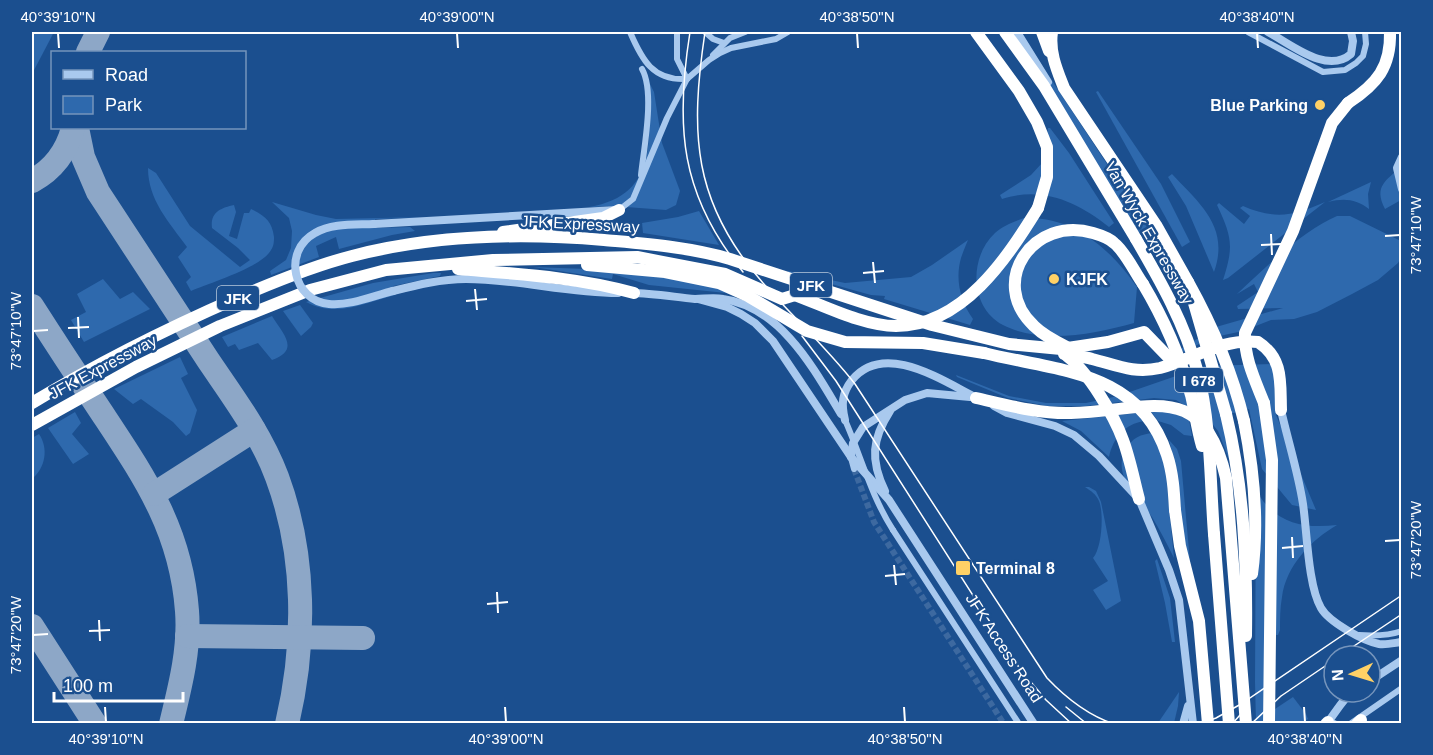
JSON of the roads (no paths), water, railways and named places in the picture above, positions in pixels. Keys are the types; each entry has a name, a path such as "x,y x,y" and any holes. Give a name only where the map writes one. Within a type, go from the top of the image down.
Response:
{"highway":[{"path":"637,257 707,265 734,272 862,320 894,326 914,324 949,311 966,300 1015,244 1038,208 1047,177 1047,147 1037,122 1019,91 976,32"},
{"name":"Van Wyck Expressway","path":"1005,32 1044,86 1136,239 1172,302 1192,354 1202,396 1229,723"},
{"name":"Van Wyck Expressway","path":"1042,32 1064,88 1156,225 1188,282 1226,414 1237,464 1243,511 1246,723"},
{"path":"1052,32 1054,63"},
{"path":"1269,723 1272,460 1264,404 1247,361 1245,333 1293,231 1332,123 1340,111 1365,91 1380,75 1390,53 1390,32"},
{"path":"460,240 532,226 603,218 620,210"},
{"path":"1139,499 1123,440 1095,386 1067,351 1033,326 1017,300 1016,271 1020,262 1034,243 1057,232 1071,230 1096,234 1115,243 1150,297 1176,352 1191,397 1209,476"},
{"name":"JFK Expressway","path":"32,403 152,337 276,282 351,256 397,247 460,240 570,237 657,244 695,250 730,259 932,325 1009,345 1067,351 1144,332 1174,363"},
{"name":"JFK Expressway","path":"32,425 135,367 249,314 339,281 386,270 493,260 637,257 725,274 782,299 795,295"},
{"path":"493,260 601,266 664,272 703,279 733,288 795,325 824,338 846,342 934,344 1085,375 1108,384 1129,399 1152,424 1165,448 1171,470 1180,546 1199,621 1208,723"},
{"path":"418,266 552,277 604,285 634,293"},
{"path":"1188,282 1232,375 1244,421 1254,482 1256,517 1256,550 1246,598"},
{"path":"1067,351 1114,366 1137,370 1159,368 1231,342 1258,342 1273,354 1277,363 1281,410"},
{"path":"976,398 1029,410 1057,413 1083,413 1162,405 1184,411 1205,428 1217,448 1226,478 1246,723"}],"street":[{"path":"630,32 645,61 663,77 687,80"},
{"path":"677,32 677,59 687,80"},
{"path":"705,32 713,39 724,43"},
{"path":"745,32 724,43 687,80 667,118 633,199 620,210 336,226 312,234 298,250 294,265 296,275 305,292 327,304 349,303 440,281 468,279 598,293 634,293 698,299 722,298 758,313 786,335 809,363 844,420 855,454 883,515 1020,723"},
{"path":"709,60 731,48 776,39 788,32"},
{"path":"1017,32 1119,198 1129,227"},
{"path":"1248,32 1323,72 1345,69 1356,63 1363,56 1366,44 1365,32"},
{"path":"1268,32 1325,61 1335,63 1351,54 1357,40 1355,32"},
{"path":"1351,32 1353,41 1351,54"},
{"path":"640,183 649,95 647,79 642,69"},
{"path":"1401,157 1397,168 1401,189"},
{"path":"698,299 734,310 755,323 767,334 889,500"},
{"path":"844,420 843,396 855,377 870,367 893,363 907,366 941,380 1007,413 1067,431 1099,456 1139,499 1179,600 1192,723"},
{"path":"854,469 853,443 861,430 892,408 912,397 927,393 976,398"},
{"path":"889,500 877,470 875,446 878,432 892,408"},
{"path":"1281,410 1303,505 1317,599 1327,616 1356,634 1379,644 1401,642"},
{"name":"JFK Access Road","path":"889,500 1034,723"},
{"path":"1356,634 1393,634 1401,631"},
{"path":"1382,673 1401,660"},
{"path":"1356,722 1401,690"},
{"path":"1356,722 1401,690"},
{"path":"1183,723 1190,696"},
{"path":"1329,723 1343,704"}],"tunnel":[{"path":"854,469 874,522 1004,724"}],"tram line":[{"path":"690,32 683,98 687,158 706,215 722,243 743,272"},
{"path":"705,32 700,68 698,134 709,195 722,224 763,283 855,384 1047,678 1078,705 1114,724"},
{"path":"802,336 836,381 1020,669 1046,700 1072,724"},
{"path":"1199,724 1216,718 1241,704 1402,595"},
{"path":"1357,644 1402,614"},
{"path":"1251,724 1281,696 1322,668"},
{"path":"1232,724 1249,705"},
{"path":"1066,707 1087,724"}],"place":[{"name":"Blue Parking","path":"1320,105"},
{"name":"KJFK","path":"1054,279"},
{"name":"Terminal 8","path":"963,568"}]}
